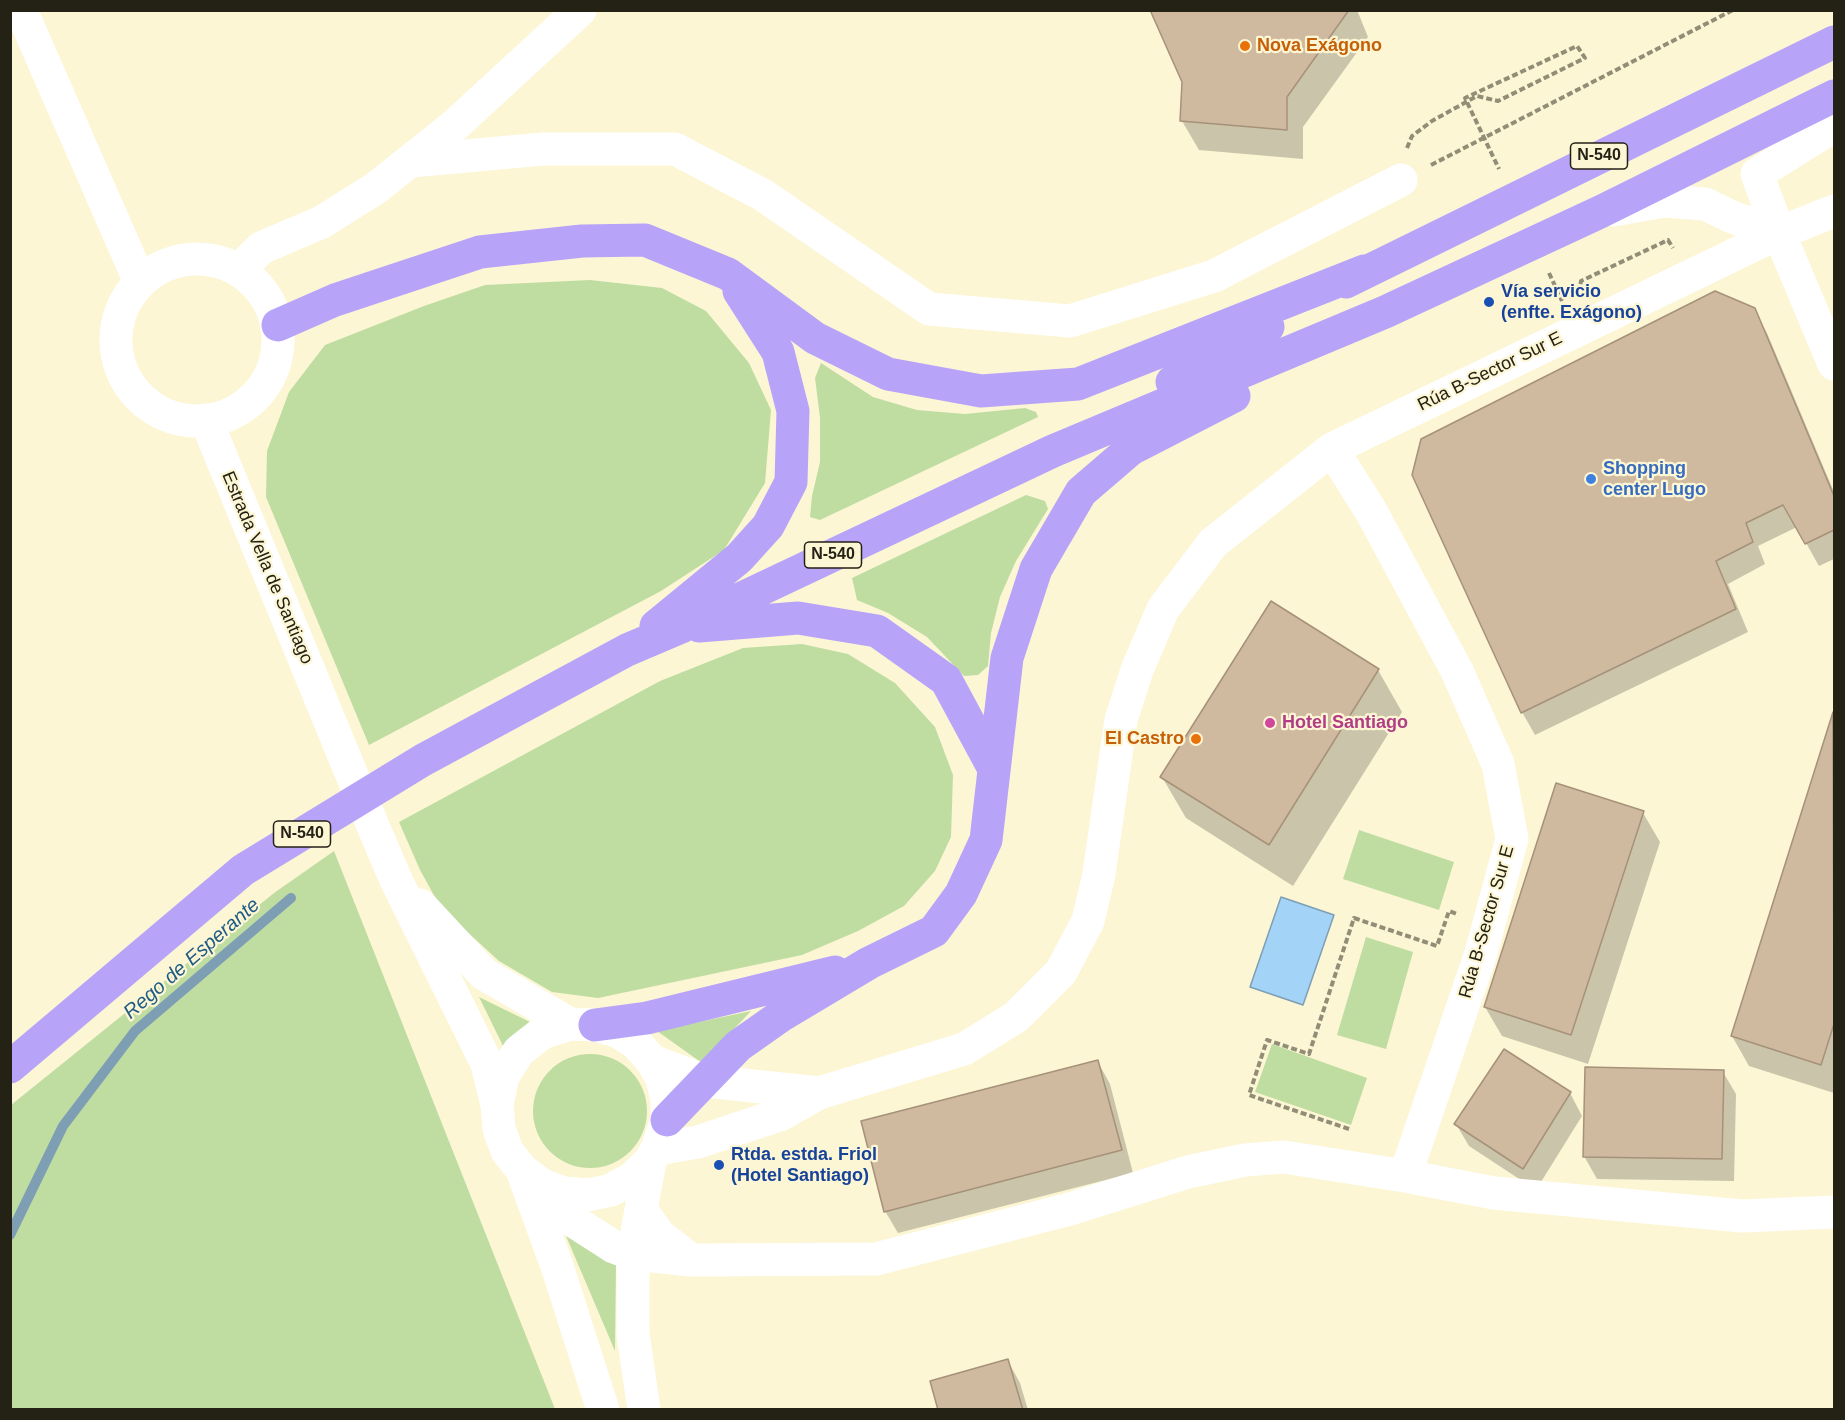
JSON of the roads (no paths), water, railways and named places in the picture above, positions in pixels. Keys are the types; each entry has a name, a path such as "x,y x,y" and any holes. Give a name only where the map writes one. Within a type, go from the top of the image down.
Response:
{"highway":[{"name":"N-540","path":"1053,451 1364,271 1834,42"},
{"name":"N-540","path":"10,1067 243,870 423,760 627,650 681,627 1053,451 1385,312 1600,212 1834,96"},
{"path":"278,325 335,300 480,252 582,241 645,240 728,274 815,338 888,374 981,391 1078,384 1364,271"},
{"path":"627,650 739,558 768,526 791,482 793,411 778,352 728,274"},
{"path":"658,1144 706,1081 738,1046 782,1015 868,963 934,931 962,894 986,840 1007,658 1036,569 1081,492 1131,449 1244,391 1385,312"},
{"path":"681,627 798,618 877,631 945,680 994,769"},
{"path":"583,1024 647,1018 868,963"}],"street":[{"path":"21,10 140,282"},
{"path":"239,270 261,248 322,222 376,188 454,126 580,10"},
{"path":"1834,126 1757,174 1834,364"},
{"path":"411,161 543,149 675,149 763,195 929,309 1070,321 1214,276 1401,180"},
{"path":"1600,212 1664,201 1706,204 1732,217 1779,233"},
{"name":"Rúa B-Sector Sur E","path":"658,1144 698,1142 782,1114 819,1093 964,1049 1016,1017 1061,972 1088,921 1099,874 1121,720 1137,670 1163,609 1213,543 1332,449 1779,233 1834,211"},
{"path":"188,259 215,260 239,270 257,284 270,303 278,325 278,350 271,374 258,395 238,411 214,420 189,422 165,415 145,403 129,385 119,364 116,340 119,317 129,295 145,277 165,265 188,259"},
{"name":"Estrada Vella de Santiago","path":"206,420 396,880 487,1064 497,1105"},
{"name":"Rúa B-Sector Sur E","path":"1332,449 1372,513 1451,661 1498,764 1512,839 1481,953 1405,1176"},
{"path":"396,880 484,974 583,1024 617,1031 636,1043 652,1060 662,1079 667,1099 633,1254 633,1334 644,1410"},
{"path":"583,1024 542,1034 519,1052 503,1076 497,1105 499,1129 507,1151 532,1177 561,1214 614,1247 633,1254 691,1260 876,1259 1070,1209 1188,1172 1245,1160 1284,1157 1494,1193 1742,1216 1834,1212"},
{"name":"Rúa B-Sector Sur E","path":"652,1060 706,1081 819,1093"},
{"path":"532,1177 564,1193 588,1195 611,1190 633,1178 658,1144"},
{"path":"532,1177 556,1266 603,1410"},
{"path":"642,1210 659,1235 691,1260"},
{"path":"556,1266 602,1357 617,1410"}],"water":[{"path":"1281,897 1334,915 1303,1005 1250,987"}],"waterway":[{"name":"Rego de Esperante","path":"10,1235 63,1126 135,1031 291,898"}],"place":[{"name":"Nova Exágono","path":"1245,46"},
{"name":"Vía servicio (enfte. Exágono)","path":"1489,302"},
{"name":"Shopping center Lugo","path":"1591,479"},
{"name":"Hotel Santiago","path":"1270,723"},
{"name":"El Castro","path":"1196,739"},
{"name":"Rtda. estda. Friol (Hotel Santiago)","path":"719,1165"}]}
